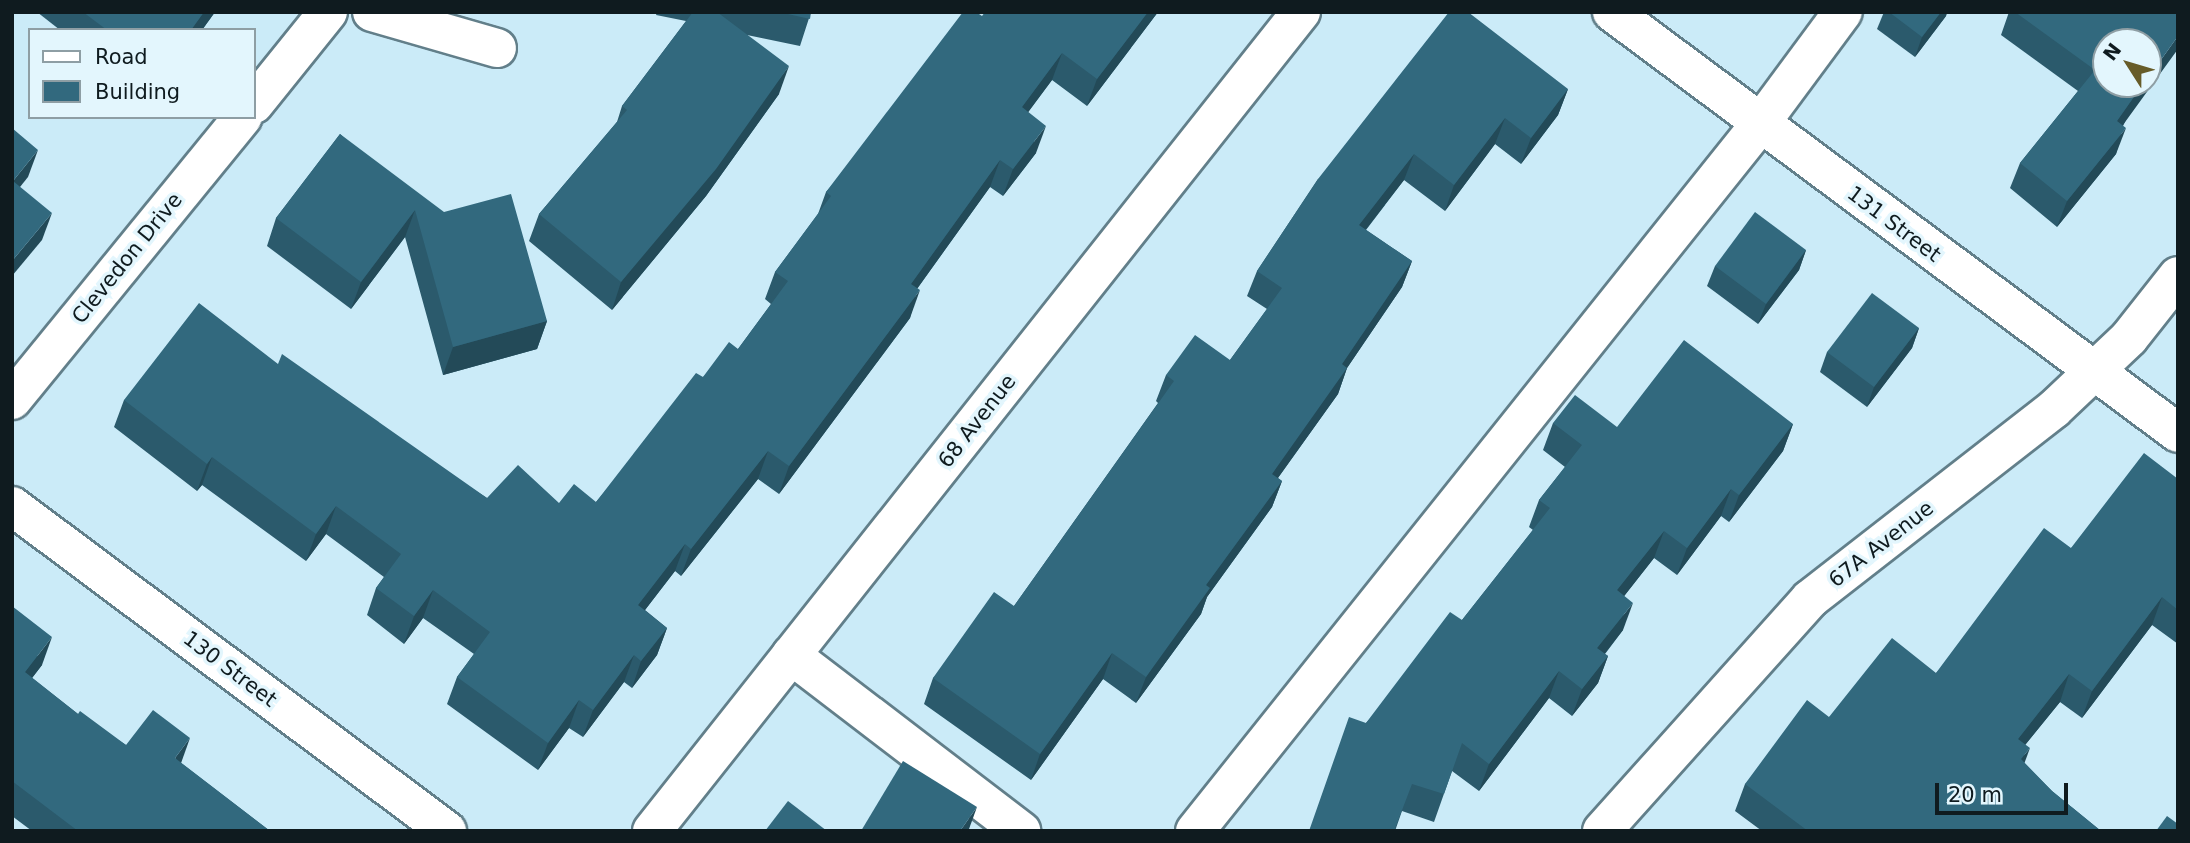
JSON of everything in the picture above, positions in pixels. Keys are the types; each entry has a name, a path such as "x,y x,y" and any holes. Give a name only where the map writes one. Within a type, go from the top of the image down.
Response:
{"street":[{"path":"256,102 328,12"},
{"path":"372,12 497,48"},
{"name":"68 Avenue","path":"652,831 1301,12"},
{"name":"131 Street","path":"1612,12 2178,433"},
{"path":"1195,831 1760,124 1843,12"},
{"name":"Clevedon Drive","path":"12,400 241,119"},
{"name":"67A Avenue","path":"1602,831 1810,599 2094,372 2129,338 2178,276"},
{"name":"130 Street","path":"12,506 447,831"},
{"path":"791,655 1021,831"}],"building":[{"path":"83,12 204,12 192,28 104,28"},
{"path":"693,12 717,12 789,66 716,169 621,282 539,214 627,110 622,106"},
{"path":"779,12 811,12 810,19"},
{"path":"963,12 976,12 982,16 985,12 1148,12 1097,79 1062,53 1022,107 1046,126 1013,169 1000,160 911,284 920,290 789,466 768,451 691,549 685,544 638,605 667,628 641,661 634,655 593,710 579,700 548,743 457,677 490,632 433,590 414,616 376,588 401,554 336,506 316,534 212,457 207,464 124,400 199,303 278,364 282,354 487,498 518,465 559,503 574,484 596,502 696,373 703,377 729,342 738,349 788,281 775,272 831,196 826,192"},
{"path":"1449,12 1468,12 1568,89 1531,138 1505,118 1454,185 1414,154 1359,225 1412,261 1342,364 1347,368 1272,474 1282,481 1206,585 1210,588 1146,677 1112,653 1040,754 933,678 994,592 1014,606 1174,381 1166,375 1195,335 1230,360 1282,288 1257,271 1318,179"},
{"path":"1889,12 1941,12 1922,37"},
{"path":"2015,12 2178,12 2178,36 2162,58 2162,28 2092,28 2092,68"},
{"path":"2092,74 2092,98 2133,98 2117,121 2126,128 2067,201 2020,163"},
{"path":"12,128 38,150 13,181 52,213 12,261"},
{"path":"340,134 444,212 511,194 547,321 453,347 415,210 361,282 276,218"},
{"path":"1755,212 1806,250 1766,304 1715,266"},
{"path":"1872,293 1919,328 1874,387 1827,352"},
{"path":"1684,340 1793,424 1739,495 1731,489 1687,548 1664,531 1617,590 1633,603 1597,648 1608,656 1582,689 1559,671 1489,764 1462,743 1444,794 1412,784 1394,831 1309,831 1349,717 1366,723 1450,612 1462,620 1550,508 1539,500 1582,445 1553,423 1575,395 1617,427"},
{"path":"2144,453 2178,479 2178,610 2162,597 2092,691 2069,674 2018,739 2030,748 2021,759 2052,791 2101,831 1808,831 1745,784 1807,700 1829,717 1892,638 1936,673 2044,528 2071,548"},
{"path":"12,606 52,637 25,672 78,714 80,711 126,745 153,710 190,738 175,758 270,831 78,831 12,781"},
{"path":"903,761 977,807 960,831 861,831"},
{"path":"788,801 827,831 765,831"},
{"path":"2167,816 2178,824 2178,831 2156,831"}]}
